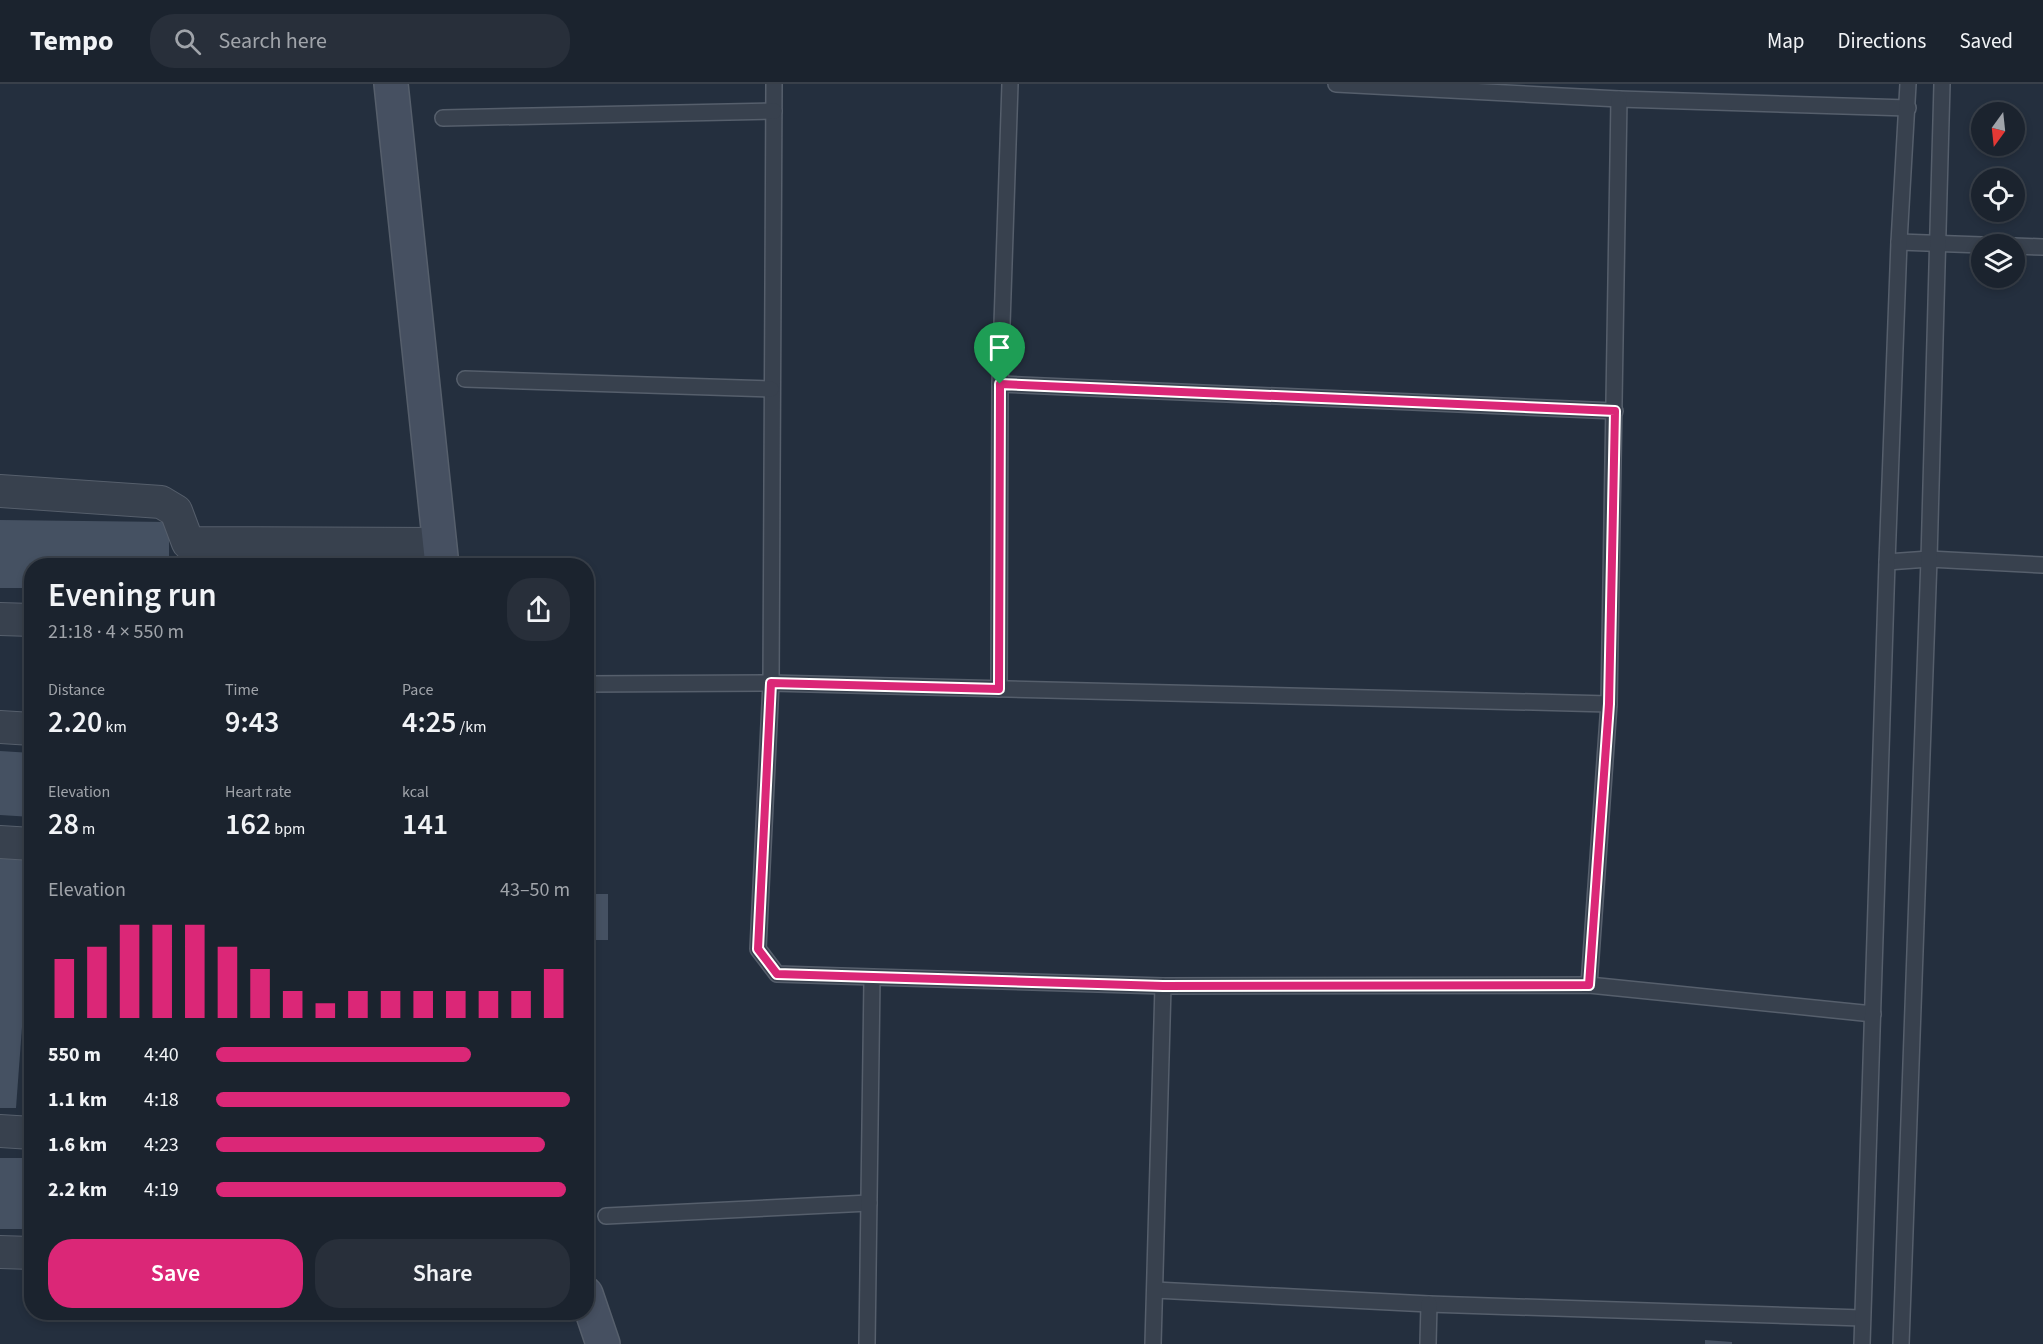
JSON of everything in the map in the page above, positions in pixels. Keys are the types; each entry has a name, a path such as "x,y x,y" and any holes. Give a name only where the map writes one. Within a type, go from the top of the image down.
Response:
{"street":[{"path":"0,491 161,502 176,511 188,554 441,555 391,84"},
{"path":"0,619 24,620"},
{"path":"0,727 24,728"},
{"path":"0,842 24,844"},
{"path":"0,1131 24,1132"},
{"path":"0,1252 24,1253"},
{"path":"594,1318 603,1344"}],"lane":[{"path":"774,84 771,683 758,949 777,974 872,979 1163,986 1589,985 1873,1014"},
{"path":"999,689 1000,384 1010,84"},
{"path":"1336,84 1619,99 1908,108"},
{"path":"1862,1344 1887,562 1899,243 1908,84"},
{"path":"1901,1344 1929,559 1942,84"},
{"path":"1589,985 1609,704 1619,99"},
{"path":"443,118 774,111"},
{"path":"1899,243 1971,244"},
{"path":"2025,247 2043,248"},
{"path":"465,379 771,389"},
{"path":"1000,384 1615,411"},
{"path":"1887,562 1929,559 2043,565"},
{"path":"594,684 771,683 1609,704"},
{"path":"867,1344 872,979"},
{"path":"1152,1344 1163,986"},
{"path":"606,1216 869,1203"},
{"path":"1155,1290 1429,1304 1862,1318"},
{"path":"1428,1344 1429,1304"}],"building":[{"path":"0,520 169,522 169,558 24,558 24,588 0,588"},
{"path":"0,751 24,752 24,816 0,815"},
{"path":"0,855 24,856 24,1000 16,1108 0,1108"},
{"path":"594,894 608,894 608,940 594,940"},
{"path":"0,1158 24,1158 24,1229 0,1229"},
{"path":"1705,1340 1732,1342 1732,1344 1705,1344"}],"route":[{"path":"1000,384 1615,411 1609,704 1589,985 1163,986 872,979 777,974 758,949 771,683 999,689 1000,384"}]}
